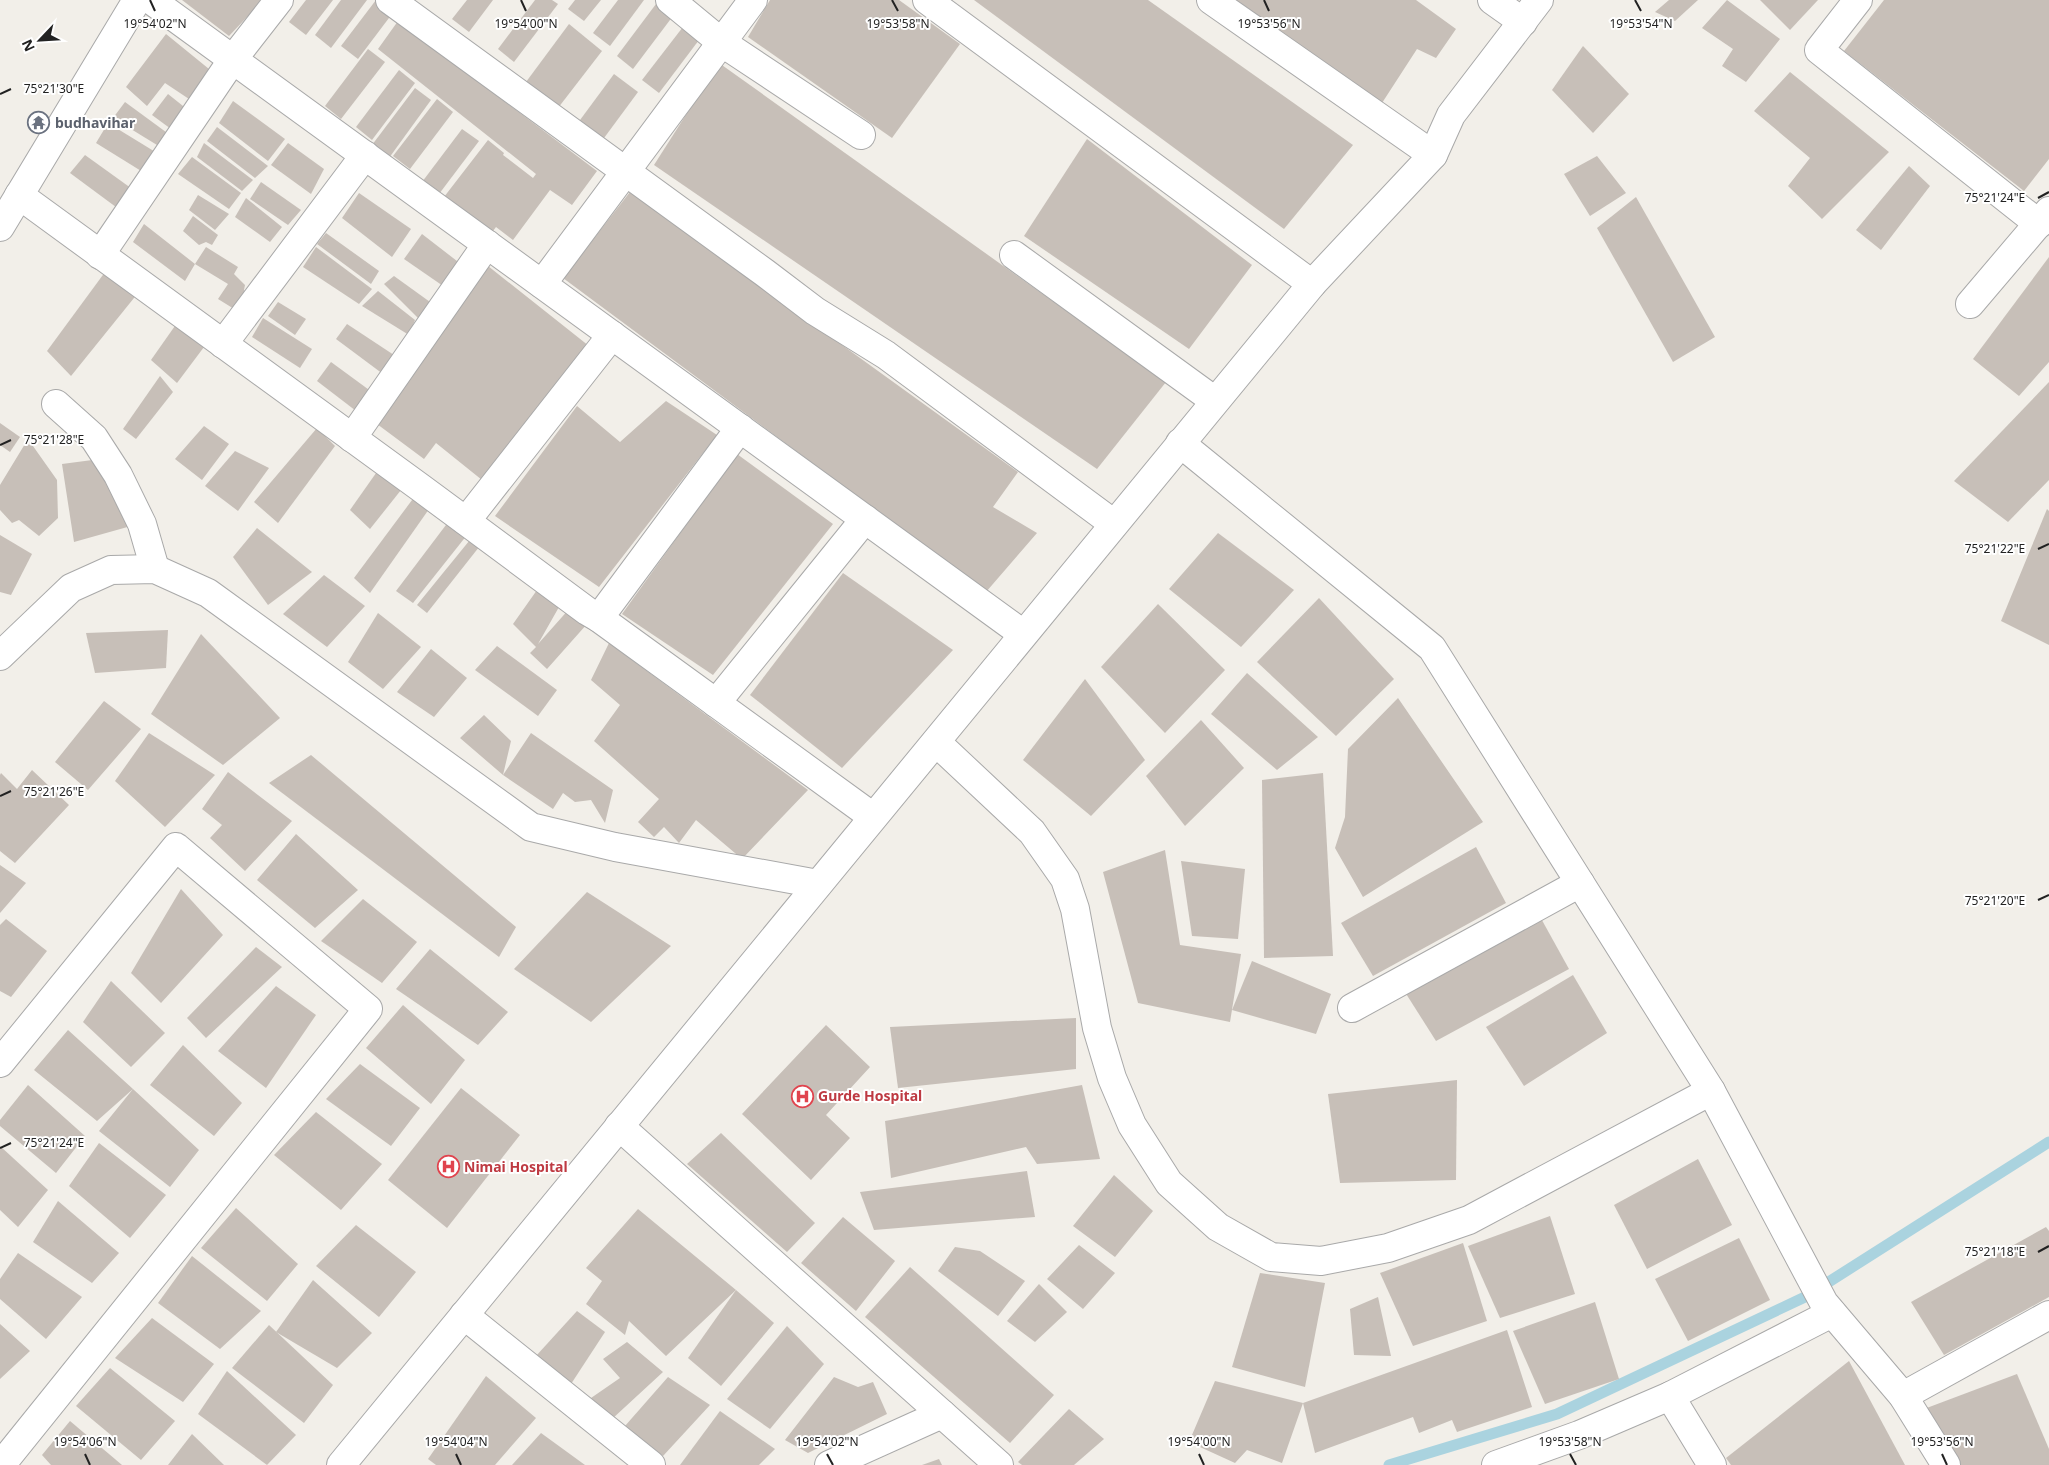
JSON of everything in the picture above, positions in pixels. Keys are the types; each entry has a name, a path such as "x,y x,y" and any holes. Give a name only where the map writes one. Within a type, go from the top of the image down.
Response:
{"street":[{"path":"0,226 137,0"},
{"path":"151,0 1023,634"},
{"path":"100,255 233,59 279,0"},
{"path":"390,0 815,311 886,354 1114,524"},
{"path":"670,0 721,42 861,135"},
{"path":"542,284 753,0"},
{"path":"927,0 1312,284"},
{"path":"1212,0 1433,155"},
{"path":"1492,0 1523,22"},
{"path":"341,1465 1312,284 1433,155 1451,115 1539,0"},
{"path":"1858,0 1819,50 2044,217 1970,304"},
{"path":"223,344 365,155"},
{"path":"19,195 466,521 587,612 599,618 874,817"},
{"path":"352,438 487,244"},
{"path":"1014,255 1215,401"},
{"path":"466,521 612,335"},
{"path":"56,404 94,438 118,475 142,524 155,570"},
{"path":"599,618 740,428"},
{"path":"1180,444 1432,648 1711,1091 1807,1274 1828,1308 1903,1396 1946,1465"},
{"path":"716,703 864,519"},
{"path":"0,656 71,588 111,570 155,570 208,593 531,827 615,847 818,884"},
{"path":"936,742 1032,832 1065,879 1075,909 1097,1028 1112,1078 1132,1125 1169,1182 1218,1227 1271,1257 1331,1259 1388,1248 1468,1220 1711,1091"},
{"path":"0,1063 176,847 368,1009 1,1465"},
{"path":"1352,1008 1580,883"},
{"path":"619,1126 999,1465"},
{"path":"1496,1465 1541,1458 1670,1396 1828,1308"},
{"path":"464,1315 651,1465"},
{"path":"1903,1396 2049,1315"},
{"path":"1670,1396 1712,1465"},
{"path":"829,1465 942,1414"}],"building":[{"path":"182,0 263,0 229,36"},
{"path":"306,0 333,0 306,35 289,22"},
{"path":"341,0 367,0 331,48 315,35"},
{"path":"376,0 398,0 401,2 358,59 341,46"},
{"path":"467,0 493,0 469,32 452,19"},
{"path":"535,0 552,0 558,4 514,62 498,49"},
{"path":"575,0 601,0 584,21 568,9"},
{"path":"618,0 644,0 610,46 593,33"},
{"path":"659,0 676,12 633,69 617,56"},
{"path":"770,0 899,0 960,44 892,138 748,37"},
{"path":"974,0 1148,0 1353,145 1284,229"},
{"path":"1236,0 1416,0 1456,29 1436,58 1417,49 1382,103"},
{"path":"1669,0 1698,0 1675,21 1655,12"},
{"path":"1727,0 1780,39 1746,82 1722,66 1733,49 1702,28"},
{"path":"1760,0 1818,0 1790,30"},
{"path":"1884,0 2049,0 2049,159 2024,191 1844,51"},
{"path":"398,21 597,171 572,205 550,190 513,240 496,227 490,235 444,197 488,140 504,153 503,155 533,178 536,174 378,49"},
{"path":"686,23 702,36 659,93 642,80"},
{"path":"569,24 602,51 558,108 526,82"},
{"path":"166,34 209,69 189,99 165,83 147,106 126,87"},
{"path":"1583,46 1629,94 1593,133 1552,90"},
{"path":"368,49 385,62 341,119 325,106"},
{"path":"719,63 1166,382 1097,469 654,165"},
{"path":"399,70 415,83 372,140 356,127"},
{"path":"1790,72 1889,152 1822,219 1788,186 1810,158 1754,111"},
{"path":"614,74 638,92 590,157 566,139"},
{"path":"415,88 431,100 389,158 372,145"},
{"path":"168,94 188,110 171,129 152,115"},
{"path":"437,99 453,112 410,169 393,156"},
{"path":"233,101 285,139 268,161 219,123"},
{"path":"125,102 170,135 157,145 113,118"},
{"path":"108,123 157,153 146,174 96,143"},
{"path":"217,127 268,166 255,178 207,141"},
{"path":"462,129 479,141 436,198 419,186"},
{"path":"1087,139 1252,265 1189,349 1024,236"},
{"path":"204,143 253,180 242,191 197,157"},
{"path":"288,143 324,169 311,194 271,165"},
{"path":"85,155 135,191 120,210 70,173"},
{"path":"1597,156 1626,193 1590,216 1564,174"},
{"path":"192,157 241,193 229,209 178,174"},
{"path":"1909,166 1930,186 1881,250 1856,230"},
{"path":"261,182 301,210 288,225 250,199"},
{"path":"630,192 1018,472 993,507 1037,533 986,592 563,278"},
{"path":"359,193 411,229 392,257 342,218"},
{"path":"198,195 229,214 215,230 189,210"},
{"path":"1636,197 1715,337 1673,362 1597,228"},
{"path":"246,198 282,227 270,242 235,217"},
{"path":"193,216 218,235 212,245 206,242 199,245 183,231"},
{"path":"144,224 195,264 185,281 133,242"},
{"path":"326,233 379,271 371,284 317,244"},
{"path":"422,234 466,268 446,288 404,259"},
{"path":"206,247 238,267 234,274 245,285 244,290 252,299 239,312 218,299 228,284 195,264"},
{"path":"316,247 372,289 359,304 303,267"},
{"path":"2049,257 2049,362 2019,396 1973,359"},
{"path":"488,266 589,346 482,480 436,443 424,459 377,424"},
{"path":"108,268 138,293 71,376 47,351"},
{"path":"394,276 437,307 422,322 384,284"},
{"path":"378,291 415,320 409,335 362,306"},
{"path":"278,302 306,319 295,335 268,316"},
{"path":"263,318 312,349 300,368 252,337"},
{"path":"177,323 204,347 177,383 151,360"},
{"path":"347,324 400,359 387,377 336,339"},
{"path":"331,362 376,395 360,414 317,381"},
{"path":"160,376 173,392 136,439 123,429"},
{"path":"2049,382 2049,480 2008,522 1954,481"},
{"path":"666,401 717,435 599,587 495,516 577,406 620,442"},
{"path":"0,423 20,437 10,452 0,445"},
{"path":"204,426 229,444 202,480 175,459"},
{"path":"317,428 335,446 278,523 254,502"},
{"path":"28,439 57,480 58,518 39,536 19,520 12,523 0,510 0,485"},
{"path":"235,451 269,468 238,511 205,486"},
{"path":"737,454 833,524 713,675 622,614"},
{"path":"100,459 131,526 74,542 62,464"},
{"path":"381,466 405,485 370,529 350,510"},
{"path":"421,488 434,502 370,593 354,578"},
{"path":"2047,509 2049,511 2049,645 2001,621"},
{"path":"452,517 471,530 413,603 396,591"},
{"path":"257,528 312,572 268,605 233,557"},
{"path":"478,530 483,542 427,613 417,605"},
{"path":"1218,533 1294,590 1241,647 1169,589"},
{"path":"0,535 32,554 11,595 0,592"},
{"path":"843,573 953,650 842,768 750,695"},
{"path":"324,575 365,606 327,647 283,614"},
{"path":"537,590 559,607 538,644 570,608 587,624 547,669 530,653 536,647 513,624"},
{"path":"1319,598 1394,679 1336,736 1257,662"},
{"path":"1158,604 1225,670 1165,733 1101,667"},
{"path":"378,613 421,647 383,689 348,662"},
{"path":"168,630 166,668 95,673 86,633"},
{"path":"201,634 280,718 223,765 151,714"},
{"path":"609,643 808,790 742,859 696,820 679,843 664,827 654,837 638,822 659,799 594,741 620,705 591,680"},
{"path":"497,646 557,690 538,716 475,670"},
{"path":"431,649 467,678 434,717 397,692"},
{"path":"1247,673 1318,737 1277,770 1211,714"},
{"path":"1085,679 1145,760 1091,816 1023,760"},
{"path":"1398,698 1483,822 1363,897 1335,848 1345,817 1348,749"},
{"path":"104,701 141,729 88,790 55,762"},
{"path":"484,715 511,741 503,775 460,738"},
{"path":"1201,720 1244,768 1185,826 1146,776"},
{"path":"149,733 215,775 165,827 115,781"},
{"path":"531,733 613,790 605,823 591,800 575,802 563,793 553,809 503,775"},
{"path":"311,755 516,927 499,957 269,783"},
{"path":"32,770 69,805 15,863 0,851 0,775 1,773 17,789"},
{"path":"228,772 292,821 245,871 210,838 222,825 202,809"},
{"path":"1323,773 1333,956 1264,958 1262,780"},
{"path":"296,834 358,890 315,928 257,880"},
{"path":"1476,847 1506,903 1373,976 1341,923"},
{"path":"1165,850 1180,945 1241,954 1230,1022 1138,1003 1103,872"},
{"path":"1181,861 1245,869 1238,939 1192,936"},
{"path":"0,865 26,883 0,913"},
{"path":"181,889 223,935 161,1003 131,973"},
{"path":"587,892 671,946 591,1022 514,969"},
{"path":"363,899 417,942 382,983 321,941"},
{"path":"1538,913 1569,969 1436,1041 1403,989"},
{"path":"6,919 47,951 11,997 0,991 0,925"},
{"path":"256,947 282,967 206,1038 187,1018"},
{"path":"430,949 508,1012 478,1045 396,989"},
{"path":"1252,961 1331,994 1316,1034 1232,1010"},
{"path":"1573,975 1607,1033 1524,1086 1486,1027"},
{"path":"111,981 165,1033 131,1067 83,1022"},
{"path":"276,986 316,1015 266,1088 218,1051"},
{"path":"403,1005 465,1060 431,1104 366,1048"},
{"path":"1076,1018 1076,1069 898,1088 890,1027"},
{"path":"826,1025 870,1067 826,1115 850,1138 811,1180 742,1114"},
{"path":"68,1030 133,1089 97,1121 34,1070"},
{"path":"183,1045 242,1103 214,1136 150,1085"},
{"path":"360,1064 420,1108 391,1146 326,1099"},
{"path":"1457,1080 1456,1180 1340,1183 1328,1094"},
{"path":"28,1085 85,1136 56,1173 0,1126 0,1120"},
{"path":"1082,1085 1100,1159 1037,1164 1026,1147 891,1178 885,1121"},
{"path":"461,1088 520,1135 447,1228 388,1180"},
{"path":"133,1089 199,1150 170,1187 99,1131"},
{"path":"316,1112 382,1164 341,1210 274,1155"},
{"path":"721,1133 815,1223 787,1252 687,1164"},
{"path":"99,1143 166,1195 130,1238 69,1186"},
{"path":"0,1146 48,1190 18,1227 0,1210"},
{"path":"1698,1159 1732,1225 1647,1269 1614,1205"},
{"path":"1027,1171 1035,1217 874,1230 860,1192"},
{"path":"1114,1175 1153,1211 1115,1257 1073,1226"},
{"path":"58,1201 119,1253 92,1283 33,1242"},
{"path":"236,1208 298,1264 267,1301 201,1248"},
{"path":"638,1209 736,1290 666,1356 629,1321 625,1335 586,1304 602,1281 586,1268"},
{"path":"1550,1216 1575,1294 1500,1318 1468,1246"},
{"path":"843,1217 895,1261 856,1311 801,1263"},
{"path":"356,1225 416,1272 379,1317 316,1266"},
{"path":"2046,1227 2049,1231 2049,1297 1944,1355 1911,1302"},
{"path":"1739,1238 1770,1300 1688,1341 1655,1279"},
{"path":"1463,1243 1487,1321 1413,1346 1380,1273"},
{"path":"1079,1245 1115,1273 1083,1309 1047,1279"},
{"path":"955,1247 980,1251 1025,1281 998,1316 938,1271"},
{"path":"18,1253 82,1297 46,1339 0,1299 0,1279"},
{"path":"192,1256 261,1311 220,1349 158,1303"},
{"path":"910,1267 1054,1395 1010,1443 865,1317"},
{"path":"1260,1273 1325,1283 1305,1387 1232,1367"},
{"path":"313,1280 372,1333 337,1368 276,1332"},
{"path":"1039,1284 1067,1312 1035,1342 1007,1321"},
{"path":"736,1290 774,1323 721,1386 688,1358"},
{"path":"1378,1297 1391,1356 1354,1355 1350,1309"},
{"path":"1595,1302 1619,1379 1545,1404 1513,1331"},
{"path":"577,1311 605,1332 571,1384 536,1356"},
{"path":"152,1318 214,1364 183,1402 115,1358"},
{"path":"0,1324 30,1351 0,1379"},
{"path":"269,1325 333,1385 304,1423 232,1368"},
{"path":"787,1326 824,1364 770,1429 727,1399"},
{"path":"1507,1330 1532,1407 1457,1432 1452,1420 1419,1433 1413,1417 1315,1453 1303,1403"},
{"path":"627,1342 663,1372 612,1419 591,1398 620,1378 603,1359"},
{"path":"1849,1361 1905,1465 1731,1465 1726,1458"},
{"path":"110,1368 175,1421 141,1460 76,1406"},
{"path":"227,1371 296,1435 267,1465 198,1414"},
{"path":"2017,1374 2049,1449 2049,1465 1961,1465 1924,1409"},
{"path":"486,1376 536,1418 495,1465 436,1465 428,1459"},
{"path":"668,1377 710,1405 663,1456 625,1426"},
{"path":"834,1377 858,1387 873,1382 887,1414 808,1453 785,1440"},
{"path":"1215,1381 1303,1403 1282,1463 1247,1450 1235,1463 1189,1442"},
{"path":"1069,1409 1104,1439 1074,1465 1022,1465 1018,1462"},
{"path":"720,1411 775,1449 759,1465 680,1465"},
{"path":"70,1421 122,1465 51,1465 42,1455"},
{"path":"541,1433 585,1465 512,1465"},
{"path":"192,1434 224,1465 168,1465"},
{"path":"939,1459 942,1465 922,1465"}],"waterway":[{"path":"1389,1465 1557,1414 1805,1297 2049,1142"}],"place":[{"name":"budhavihar","path":"39,123"},
{"name":"Gurde Hospital","path":"802,1096"},
{"name":"Nimai Hospital","path":"448,1167"}]}
